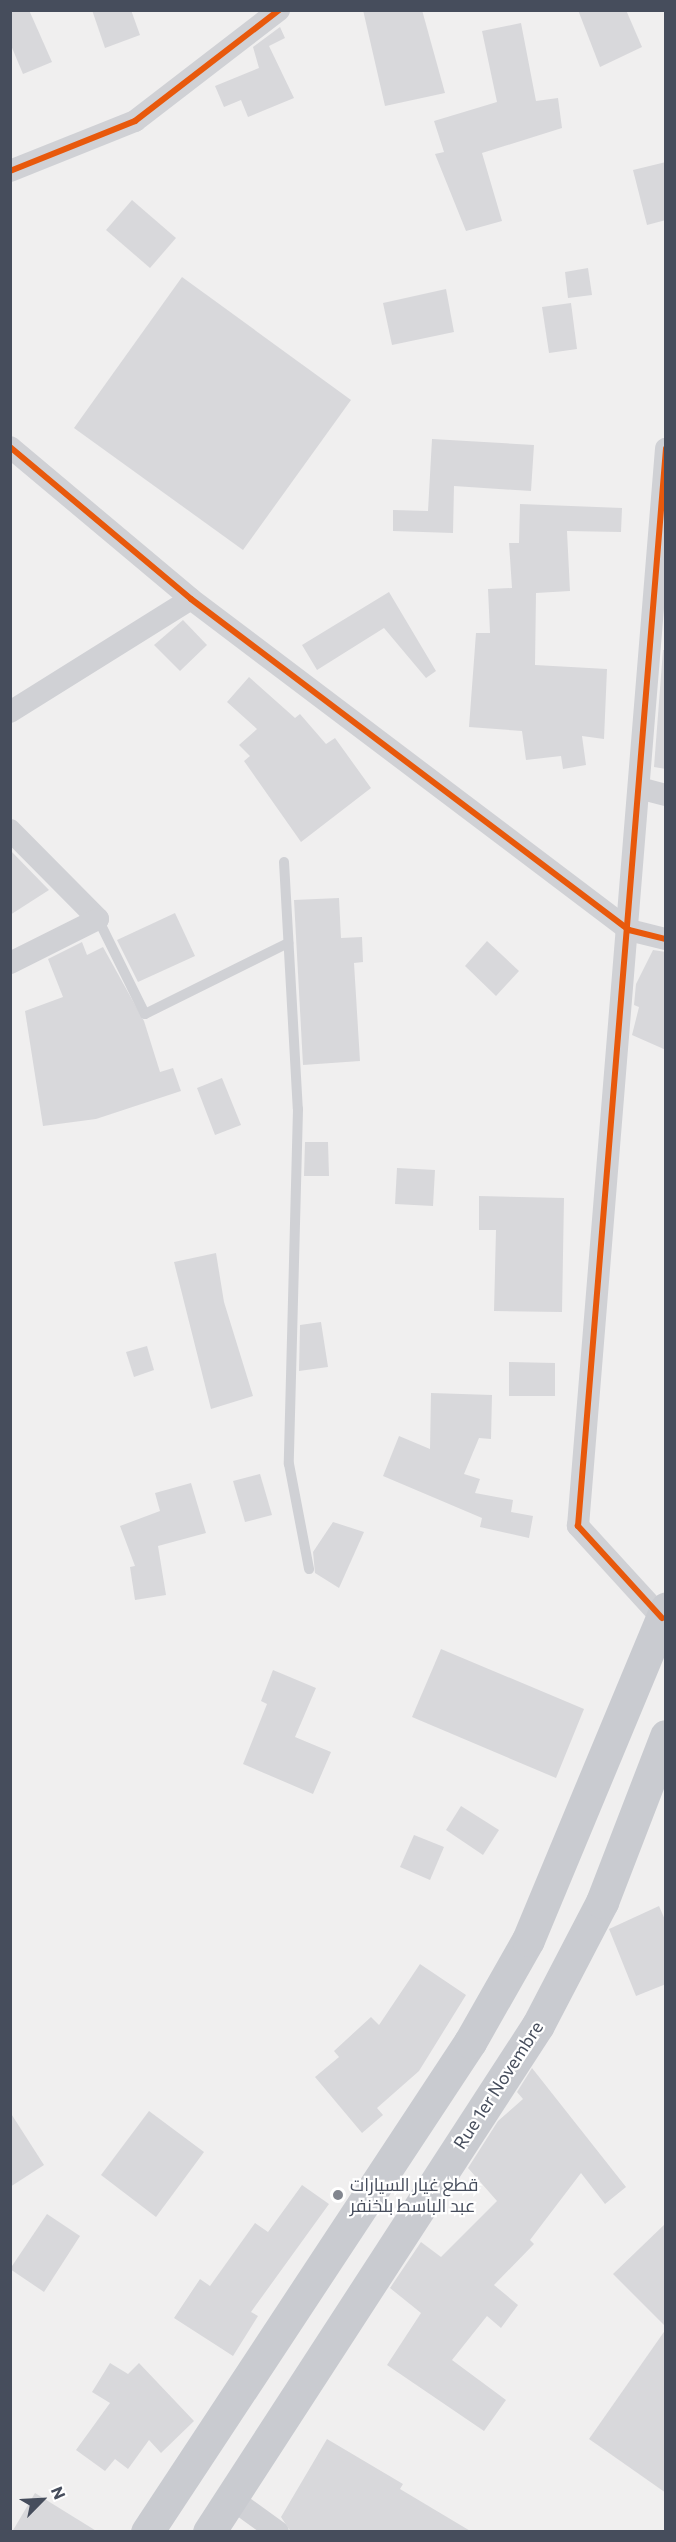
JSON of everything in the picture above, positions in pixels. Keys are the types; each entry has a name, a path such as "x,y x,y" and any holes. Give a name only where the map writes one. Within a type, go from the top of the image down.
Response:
{"main road":[{"path":"147,2532 470,2042 528,1940 664,1614"},
{"name":"Rue 1er Novembre","path":"209,2532 538,2025 602,1902 666,1736"}],"street":[{"path":"10,171 135,121 279,10"},
{"path":"10,447 191,599 630,930 666,939"},
{"path":"664,1614 578,1526 630,930 666,449"},
{"path":"10,712 191,599"},
{"path":"639,788 666,795"},
{"path":"10,830 98,919 10,963"},
{"path":"231,2498 278,2532"}],"lane":[{"path":"284,862 298,1109 289,1464 309,1569"},
{"path":"98,919 145,1014 288,944"}],"building":[{"path":"10,10 29,10 52,62 23,74 10,43"},
{"path":"92,10 131,10 140,35 105,48"},
{"path":"363,10 422,10 445,93 385,106"},
{"path":"578,10 626,10 642,47 600,67"},
{"path":"521,23 536,101 558,98 562,128 482,153 502,221 466,231 435,154 444,152 434,121 497,102 482,31"},
{"path":"280,27 285,38 269,46 294,98 248,117 241,100 224,107 215,86 259,68 253,47"},
{"path":"666,162 666,220 647,225 633,170"},
{"path":"132,200 176,238 150,268 106,230"},
{"path":"588,268 592,295 568,298 565,272"},
{"path":"182,277 351,400 243,550 74,428"},
{"path":"446,289 454,332 392,345 383,303"},
{"path":"571,303 577,349 549,353 542,307"},
{"path":"432,439 534,445 531,491 454,486 453,533 393,531 393,510 428,511"},
{"path":"520,504 622,508 621,532 567,531 570,591 536,593 535,665 607,669 604,739 582,736 586,765 563,769 561,756 526,760 522,731 469,727 476,633 490,633 488,589 512,588 509,543 519,543"},
{"path":"389,592 436,671 426,678 384,628 317,670 302,645"},
{"path":"183,620 207,645 180,671 154,645"},
{"path":"663,650 666,650 666,769 654,767"},
{"path":"249,677 295,718 300,714 326,744 335,738 371,788 301,842 244,761 250,756 239,745 257,729 227,702"},
{"path":"10,850 49,890 10,915"},
{"path":"339,898 341,938 362,937 363,962 354,963 360,1061 303,1065 294,900"},
{"path":"175,913 195,956 138,982 117,940"},
{"path":"487,941 519,971 496,996 465,966"},
{"path":"82,942 87,955 103,947 144,1021 160,1072 173,1068 181,1091 96,1119 43,1126 25,1011 63,997 48,959"},
{"path":"653,950 666,952 666,1050 632,1035 639,1007 634,1005 636,984"},
{"path":"222,1078 241,1125 215,1135 197,1088"},
{"path":"305,1142 328,1142 329,1176 304,1176"},
{"path":"397,1168 435,1170 433,1206 395,1204"},
{"path":"479,1196 564,1198 562,1312 494,1311 496,1230 479,1230"},
{"path":"216,1253 224,1302 253,1396 211,1409 174,1262"},
{"path":"321,1322 328,1367 299,1371 300,1325"},
{"path":"147,1346 154,1370 134,1377 126,1352"},
{"path":"509,1362 555,1363 555,1396 509,1396"},
{"path":"431,1393 492,1395 491,1439 479,1438 464,1474 480,1479 475,1493 513,1500 511,1512 533,1516 529,1538 480,1527 482,1518 383,1476 399,1436 430,1449"},
{"path":"260,1474 272,1515 245,1522 233,1481"},
{"path":"191,1483 206,1533 158,1546 166,1595 135,1600 130,1567 135,1566 120,1526 160,1511 155,1493"},
{"path":"333,1522 364,1532 339,1588 315,1573 313,1552"},
{"path":"441,1649 584,1709 556,1778 412,1717"},
{"path":"273,1670 316,1688 295,1737 331,1752 313,1794 243,1764 267,1704 261,1701"},
{"path":"461,1806 499,1830 483,1855 446,1830"},
{"path":"414,1835 444,1847 430,1880 400,1867"},
{"path":"659,1906 666,1922 666,1984 636,1996 609,1929"},
{"path":"420,1964 466,1995 419,2071 377,2108 383,2115 362,2133 315,2077 339,2057 334,2051 371,2017 379,2025"},
{"path":"532,2068 626,2187 605,2204 581,2173 530,2240 534,2244 494,2285 518,2305 501,2328 487,2316 452,2360 506,2400 484,2431 387,2365 421,2313 390,2288 421,2242 441,2257 497,2201 468,2168 498,2121 523,2099 517,2092"},
{"path":"149,2111 204,2152 156,2217 101,2175"},
{"path":"10,2112 44,2165 10,2187"},
{"path":"302,2185 329,2204 251,2312 258,2316 233,2356 174,2318 200,2279 210,2286 255,2223 268,2232"},
{"path":"47,2214 80,2236 44,2292 10,2269"},
{"path":"666,2223 666,2327 613,2274"},
{"path":"666,2329 666,2493 589,2439"},
{"path":"110,2363 128,2374 139,2363 194,2421 161,2453 149,2440 128,2469 115,2459 105,2471 76,2450 110,2403 92,2392"},
{"path":"327,2439 403,2484 400,2489 472,2532 291,2532 281,2517"},
{"path":"35,2493 98,2532 12,2532"}],"cycle path":[{"path":"10,171 135,121 279,10"},
{"path":"10,447 191,599 629,930 666,939"},
{"path":"662,1618 578,1526 666,449"}],"place":[{"name":"قطع غيار السيارات عبد الباسط بلخنفر","path":"338,2195"}]}
